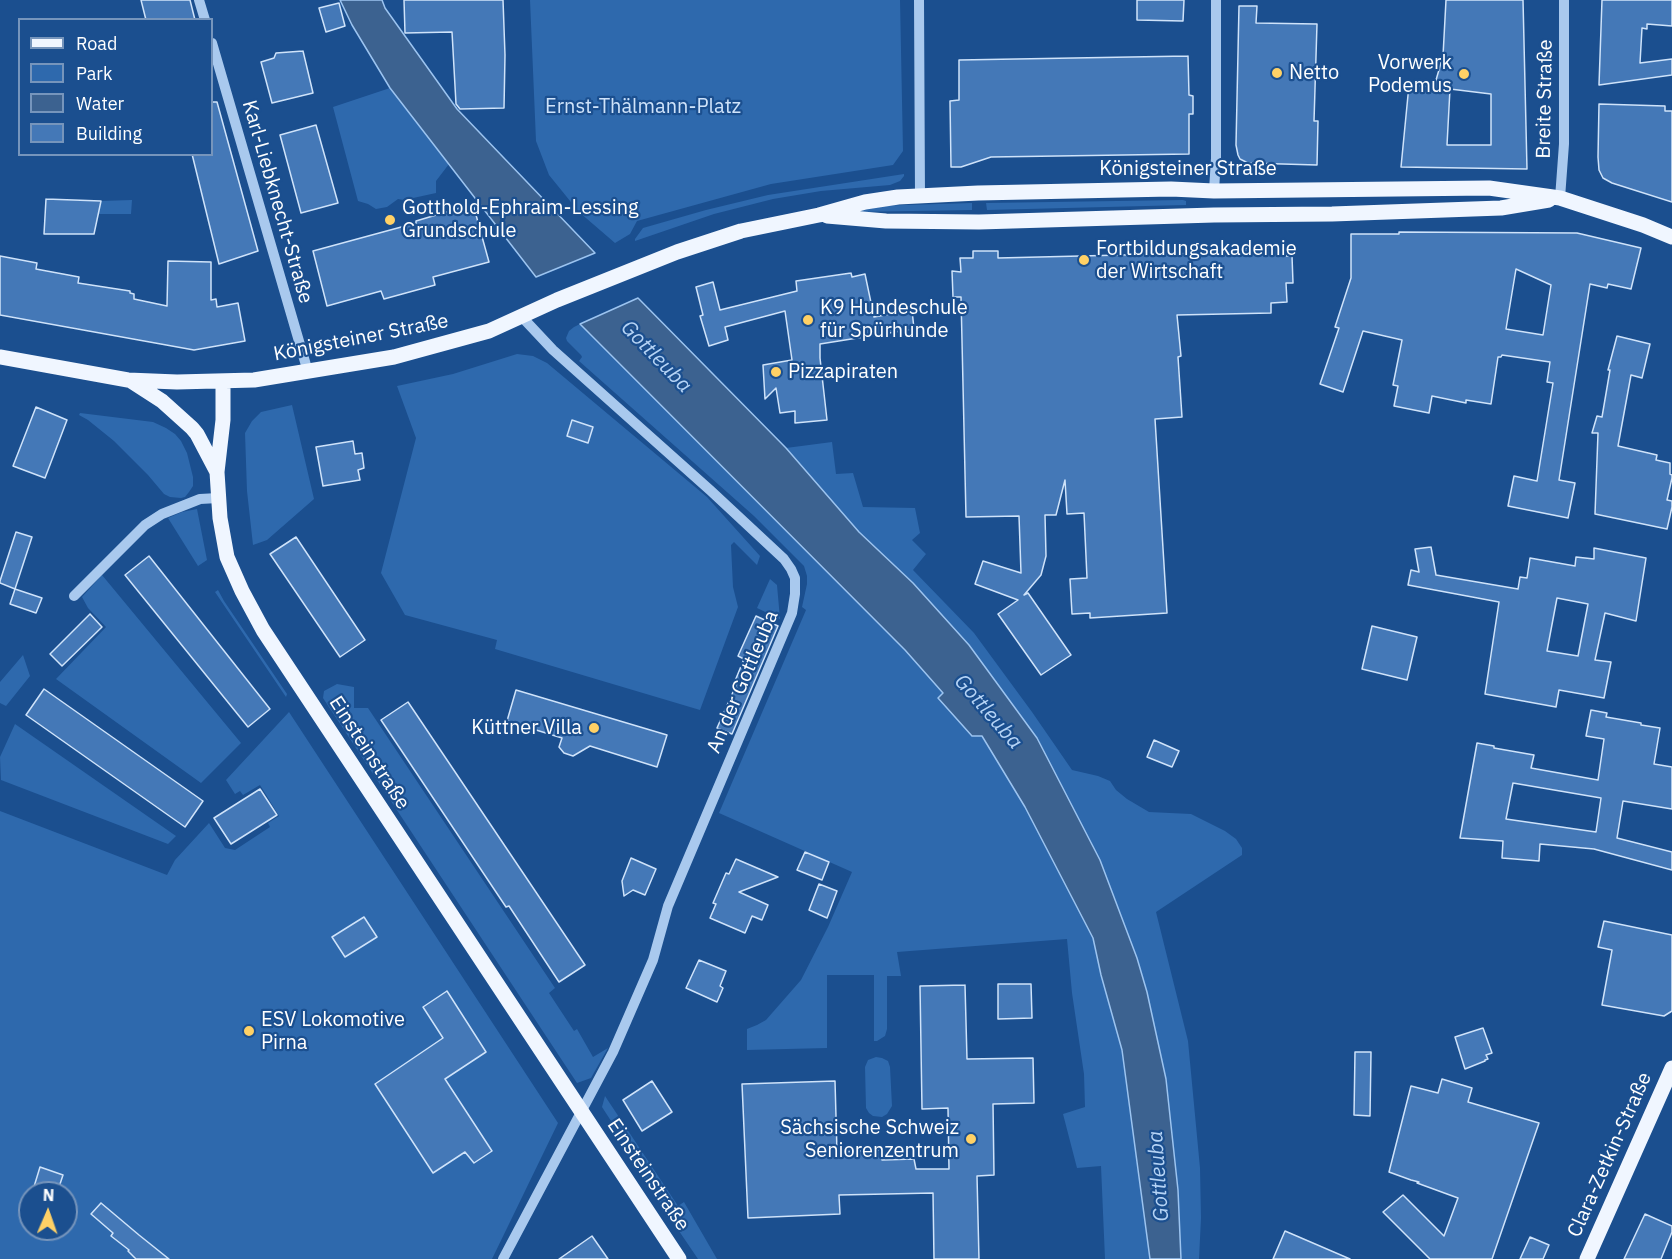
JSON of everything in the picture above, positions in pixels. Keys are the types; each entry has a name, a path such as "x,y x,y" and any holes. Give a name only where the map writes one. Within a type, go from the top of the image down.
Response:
{"main road":[{"name":"Königsteiner Straße","path":"0,357 128,380 223,382 254,380 394,357 489,331 557,300 677,252 731,235 866,202 920,196 1160,190 1489,188 1560,198 1635,222 1672,237"},
{"path":"1214,191 1214,215"},
{"name":"Königsteiner Straße","path":"819,215 886,220 979,222 1332,214 1501,208 1560,198"},
{"path":"128,380 162,401 192,428 217,472"},
{"name":"Einsteinstraße","path":"223,382 223,420 217,472 218,498 227,557 242,591 263,630 679,1259"},
{"name":"Clara-Zetkin-Straße","path":"1587,1259 1672,1068"}],"street":[{"path":"199,0 204,18"},
{"path":"919,0 920,196"},
{"path":"1214,191 1216,0"},
{"name":"Breite Straße","path":"1560,198 1564,144 1564,0"},
{"name":"Karl-Liebknecht-Straße","path":"213,46 308,372"},
{"name":"An der Gottleuba","path":"522,317 553,350 784,559 795,578 792,613 668,906 653,960 613,1052 582,1114"},
{"path":"74,596 153,519 200,499 218,498"},
{"name":"Einsteinstraße","path":"502,1259 582,1114"}],"green space":[{"name":"Ernst-Thälmann-Platz","path":"530,0 900,0 903,151 893,165 771,184 637,221 630,234 615,243 579,212 549,175 536,141"},
{"path":"390,88 449,164 436,181 436,193 404,200 398,199 387,207 376,209 358,201 333,107"},
{"path":"904,174 900,181 890,185 821,191 773,199 714,214 635,241 643,228 706,210 768,195"},
{"path":"132,200 131,214 98,214 101,201"},
{"path":"1186,201 1186,205 987,210 986,203"},
{"path":"972,203 972,210 852,212 871,206"},
{"path":"580,324 905,650 943,693 938,698 972,735 982,736 1025,807 1093,938 1122,1050 1150,1259 1105,1259 1101,1166 1077,1168 1063,1114 1085,1107 1084,1074 1067,939 897,952 901,976 887,976 887,1029 885,1036 877,1041 874,1041 874,975 827,975 827,1048 747,1050 747,1029 766,1020 801,980 852,872 719,813 806,610 802,607 807,576 804,566 754,516 579,361 581,355 566,338 569,331"},
{"path":"517,354 533,356 547,363 707,497 760,556 757,565 734,542 731,545 733,587 738,607 700,710 495,649 497,640 405,615 381,573 416,438 397,386 453,374"},
{"path":"292,405 314,499 267,540 253,545 247,491 245,433 261,412"},
{"path":"80,413 153,422 175,434 187,453 193,477 193,486 189,492 181,498 164,494 114,441 79,415"},
{"path":"832,442 836,474 853,473 863,507 915,508 920,533 912,540 926,554 913,570 974,633 1072,770 1110,781 1116,790 1127,799 1149,812 1191,814 1225,831 1236,839 1242,848 1242,855 1156,912 1188,1041 1200,1168 1199,1259 1181,1259 1178,1190 1166,1079 1147,992 1137,958 1100,860 1037,738 969,645 913,583 859,532 786,448"},
{"path":"197,509 207,560 198,566 168,518"},
{"path":"102,575 241,743 201,783 56,679 106,627 88,608 82,597"},
{"path":"770,579 777,585 780,619 757,608"},
{"path":"218,590 287,694 286,697 215,592"},
{"path":"23,655 30,676 6,706 0,703 0,682"},
{"path":"337,684 354,687 354,708 368,708 555,988 549,993 574,1031 577,1029 593,1057 608,1048 591,1078 577,1083 323,698 324,691"},
{"name":"ESV Lokomotive Pirna","path":"289,712 558,1123 492,1259 0,1259 0,811 167,875 175,860 209,823 225,848 235,850 270,827 268,823 279,816 260,785 243,795 240,791 235,794 226,780"},
{"path":"15,724 176,836 168,844 1,780 0,757"},
{"path":"876,1057 888,1061 890,1067 892,1106 882,1117 873,1116 866,1108 865,1067 868,1060"},
{"path":"605,1096 678,1206 684,1202 717,1259 698,1259 620,1144 624,1141 602,1107"}],"water":[{"path":"340,0 382,0 385,8 457,109 595,253 536,277 390,88 352,25"},
{"name":"Gottleuba","path":"638,298 786,448 859,532 913,583 969,645 1037,738 1100,860 1137,958 1147,992 1166,1079 1178,1190 1181,1259 1150,1259 1122,1050 1093,938 1025,807 982,736 972,736 938,698 943,693 905,650 580,324"}],"building":[{"path":"141,0 190,0 194,18 146,18"},
{"path":"404,0 503,0 504,108 460,109 456,104 452,32 405,33"},
{"path":"1137,0 1184,0 1183,21 1137,20"},
{"path":"1446,0 1523,0 1527,169 1401,167 1409,85 1434,87 1443,56","holes":["1450,89 1491,94 1491,145 1447,145"]},
{"path":"1602,0 1672,0 1672,26 1647,24 1647,29 1642,28 1640,63 1672,59 1672,75 1599,85"},
{"path":"339,3 345,26 326,32 319,8"},
{"name":"Netto","path":"1239,6 1257,6 1256,23 1317,24 1314,121 1318,121 1317,165 1248,163 1240,159 1238,155 1236,145"},
{"path":"303,51 313,93 272,103 261,62 274,58 276,53"},
{"path":"1188,56 1189,95 1193,96 1193,114 1189,114 1189,154 991,157 961,167 951,167 950,101 959,100 959,60"},
{"path":"213,102 217,102 258,251 219,264 192,156 213,156"},
{"path":"1599,104 1665,106 1665,111 1672,111 1672,202 1603,178 1599,170 1598,157"},
{"path":"316,125 338,203 301,213 280,135"},
{"path":"46,199 101,201 94,234 44,234"},
{"path":"473,204 489,262 433,277 435,285 384,299 381,291 327,306 313,251 416,223 416,221"},
{"path":"1399,232 1577,233 1641,248 1631,289 1608,284 1607,288 1590,284 1559,480 1575,483 1568,518 1508,506 1514,476 1537,481 1553,383 1547,382 1550,362 1502,355 1498,357 1491,404 1466,400 1466,403 1432,396 1429,413 1394,406 1398,386 1393,385 1402,340 1363,331 1343,392 1320,384 1339,328 1335,327 1351,278 1351,234 1399,234","holes":["1516,269 1551,285 1543,335 1506,329"]},
{"path":"1285,247 1286,256 1292,256 1293,283 1286,283 1287,302 1271,303 1271,313 1177,315 1181,356 1178,357 1182,417 1155,419 1167,613 1090,618 1090,613 1072,614 1070,579 1087,578 1084,513 1067,514 1065,480 1056,515 1045,515 1046,556 1041,575 1024,595 1028,593 1071,655 1041,675 998,614 1018,600 975,584 983,561 1021,573 1019,516 966,517 961,297 953,297 952,271 961,272 960,258 973,258 973,251 998,251 998,258 1245,252 1245,248"},
{"path":"0,256 37,263 36,269 79,277 78,283 130,291 134,294 134,299 167,306 168,261 211,262 211,300 216,299 217,307 238,303 245,341 194,350 0,315"},
{"path":"851,273 852,277 865,274 874,317 912,310 914,329 820,344 827,420 795,423 795,411 780,413 776,388 765,399 763,365 792,360 785,311 725,327 728,340 709,346 700,316 703,315 696,287 713,282 720,310 797,291 796,281"},
{"path":"1617,336 1650,344 1642,378 1631,375 1618,446 1657,455 1656,460 1670,463 1672,478 1667,500 1672,501 1672,507 1667,529 1595,514 1598,433 1592,433 1597,416 1602,417 1610,370 1608,370"},
{"path":"36,407 67,420 45,478 13,466"},
{"path":"572,420 593,427 588,443 567,436"},
{"path":"353,441 355,454 362,453 364,468 358,470 360,480 323,486 316,447"},
{"path":"16,532 32,537 15,589 0,581"},
{"path":"296,537 365,640 340,657 270,554"},
{"path":"1431,547 1436,575 1518,589 1520,577 1527,578 1530,558 1575,566 1576,557 1594,559 1594,548 1646,558 1636,621 1605,613 1595,660 1611,662 1604,698 1559,690 1556,707 1485,694 1499,602 1408,585 1411,570 1419,572 1415,549","holes":["1557,598 1588,604 1578,656 1547,651"]},
{"path":"149,556 270,709 248,727 125,575"},
{"path":"15,589 42,598 36,613 10,604"},
{"path":"90,614 102,627 62,666 50,654"},
{"path":"756,616 778,626 732,734 717,728 737,683 735,681 744,659 738,656"},
{"path":"1372,626 1417,637 1407,680 1362,669"},
{"path":"44,689 203,801 185,827 26,715"},
{"name":"Küttner Villa","path":"516,690 667,735 657,767 590,746 573,756 564,753 559,747 562,738 507,721"},
{"path":"408,702 585,965 559,982 381,720"},
{"path":"1591,710 1607,713 1606,717 1660,728 1654,764 1672,767 1672,809 1623,801 1617,838 1672,852 1672,870 1594,849 1540,844 1539,861 1502,858 1503,841 1460,838 1477,743 1534,755 1531,768 1598,780 1604,739 1586,736","holes":["1513,783 1601,798 1596,832 1506,819"]},
{"path":"1154,740 1179,751 1172,767 1147,757"},
{"path":"260,789 277,815 231,844 214,818"},
{"path":"805,852 829,862 822,880 797,870"},
{"path":"631,858 656,869 645,895 633,890 624,896 622,881"},
{"path":"736,859 778,877 739,892 768,905 762,920 752,916 745,933 710,918 716,904 713,903 726,873 729,874"},
{"path":"819,884 837,891 827,918 809,910"},
{"path":"364,917 377,937 345,957 332,937"},
{"path":"1604,921 1672,935 1672,1011 1664,1016 1602,1005 1612,950 1598,947"},
{"path":"699,960 726,971 720,986 723,988 717,1002 686,988"},
{"path":"998,984 1031,984 1032,1018 998,1019"},
{"path":"965,985 967,1059 1033,1058 1034,1103 993,1104 994,1175 977,1176 979,1259 934,1259 933,1193 839,1195 840,1214 748,1218 742,1084 835,1081 837,1152 881,1150 882,1160 914,1159 916,1169 949,1169 948,1108 922,1109 920,986"},
{"path":"447,991 486,1052 445,1079 492,1151 474,1163 465,1152 433,1173 375,1084 443,1038 423,1007"},
{"path":"1483,1028 1492,1053 1486,1055 1488,1059 1485,1061 1465,1069 1455,1037"},
{"path":"1355,1052 1371,1052 1370,1116 1354,1115"},
{"path":"1442,1079 1472,1088 1468,1102 1539,1123 1492,1259 1430,1259 1383,1212 1403,1195 1444,1236 1458,1198 1389,1172 1411,1086 1438,1093"},
{"path":"652,1081 672,1112 642,1131 623,1100"},
{"path":"40,1167 63,1175 61,1181 36,1181"},
{"path":"101,1203 169,1259 136,1259 129,1250 111,1236 113,1233 91,1214"},
{"path":"1645,1214 1672,1226 1672,1232 1661,1259 1624,1259"},
{"path":"1285,1231 1350,1259 1273,1259"},
{"path":"592,1236 608,1259 559,1259"},
{"path":"1530,1237 1549,1245 1543,1259 1520,1259"}],"place":[{"name":"Netto","path":"1277,73"},
{"name":"Vorwerk Podemus","path":"1464,74"},
{"name":"Gotthold-Ephraim-Lessing Grundschule","path":"390,220"},
{"name":"Fortbildungsakademie der Wirtschaft","path":"1084,260"},
{"name":"K9 Hundeschule für Spürhunde","path":"808,320"},
{"name":"Pizzapiraten","path":"776,372"},
{"name":"Küttner Villa","path":"594,728"},
{"name":"ESV Lokomotive Pirna","path":"249,1031"},
{"name":"Sächsische Schweiz Seniorenzentrum","path":"971,1139"}]}
